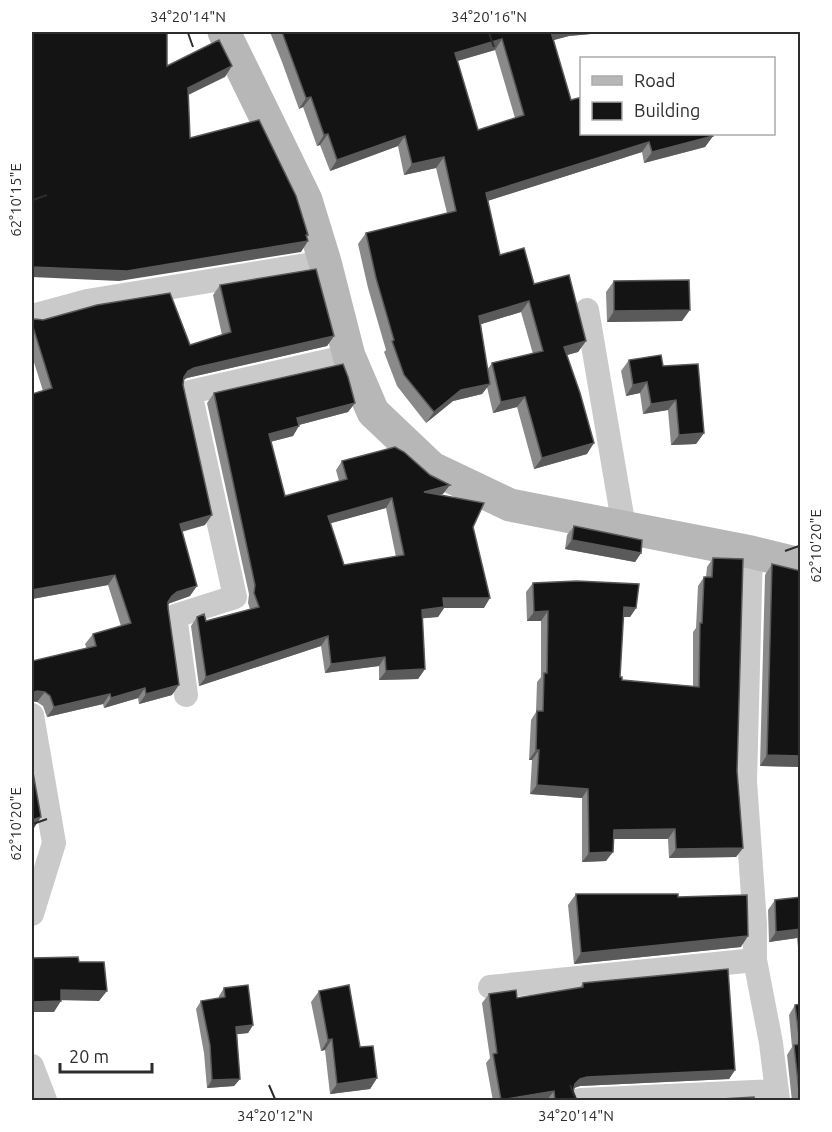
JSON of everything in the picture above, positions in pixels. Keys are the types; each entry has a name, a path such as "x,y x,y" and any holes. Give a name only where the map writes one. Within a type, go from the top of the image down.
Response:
{"main road":[{"path":"224,32 306,200 325,262 349,356 373,412 432,468 510,504 801,564"}],"street":[{"path":"32,316 87,301 325,262"},
{"path":"587,310 624,527"},
{"path":"186,695 175,616 235,597 190,392 349,356"},
{"path":"581,1101 778,1096 771,1043 755,960 755,924 745,781 751,552"},
{"path":"32,715 54,843 32,914"},
{"path":"490,987 755,960"},
{"path":"32,1066 45,1101"}],"building":[{"path":"32,32 167,32 167,66 219,40 232,66 188,88 190,138 259,120 296,196 308,241 127,271 32,267"},
{"path":"282,32 551,32 571,100 580,98 580,135 712,135 652,152 649,142 486,193 500,255 524,248 534,284 569,275 586,341 564,347 594,443 542,458 525,397 501,402 492,363 543,351 529,301 479,316 490,384 461,390 434,412 404,375 392,341 394,340 366,233 456,211 444,157 412,164 405,136 337,160 328,134 324,135 311,97 306,98","holes":["502,39 524,115 478,130 455,53"]},
{"path":"316,269 334,336 194,368 184,377 183,385 212,515 180,524 197,586 177,592 168,602 179,685 146,694 145,688 111,698 110,694 54,707 50,696 45,692 32,693 32,661 96,646 93,634 131,623 115,575 32,590 32,394 52,388 32,321 97,305 170,293 190,345 231,332 220,285"},
{"path":"689,280 690,310 614,311 614,281"},
{"path":"661,355 663,366 698,364 704,433 679,435 676,400 651,404 647,382 633,385 629,360"},
{"path":"343,364 355,403 297,418 299,426 269,434 285,496 347,479 342,461 395,447 430,475 450,485 424,492 484,503 473,527 490,598 443,598 444,607 422,610 425,669 386,671 385,657 331,664 328,636 206,677 197,617 204,614 206,621 259,607 254,593 255,585 214,393","holes":["392,498 404,555 344,565 328,516"]},
{"path":"574,526 642,540 641,553 572,540"},
{"path":"713,558 743,559 737,771 743,848 676,849 675,829 614,830 613,852 589,853 588,789 537,785 539,750 536,750 537,711 543,711 544,673 547,673 548,611 534,612 533,583 577,581 639,584 636,608 624,607 620,677 622,680 699,687 700,623 702,623 704,577 712,577"},
{"path":"772,564 801,571 801,756 767,755"},
{"path":"32,767 41,817 32,820"},
{"path":"576,894 678,894 678,897 747,895 748,936 581,953"},
{"path":"801,897 801,929 776,932 775,900"},
{"path":"78,957 79,962 104,962 107,991 61,990 61,1001 32,1002 32,958"},
{"path":"728,969 735,1070 587,1077 575,1084 573,1092 577,1101 555,1101 554,1091 501,1100 493,1054 497,1053 489,994 516,990 517,998 583,987 583,983"},
{"path":"248,985 253,1025 236,1027 240,1079 212,1080 210,1045 201,1001 225,997 224,988"},
{"path":"349,985 360,1047 373,1046 377,1078 337,1084 332,1039 328,1040 319,991"},
{"path":"801,1004 800,1101 794,1045 800,1044 795,1005"},
{"path":"754,1097 754,1101 688,1101"}]}
